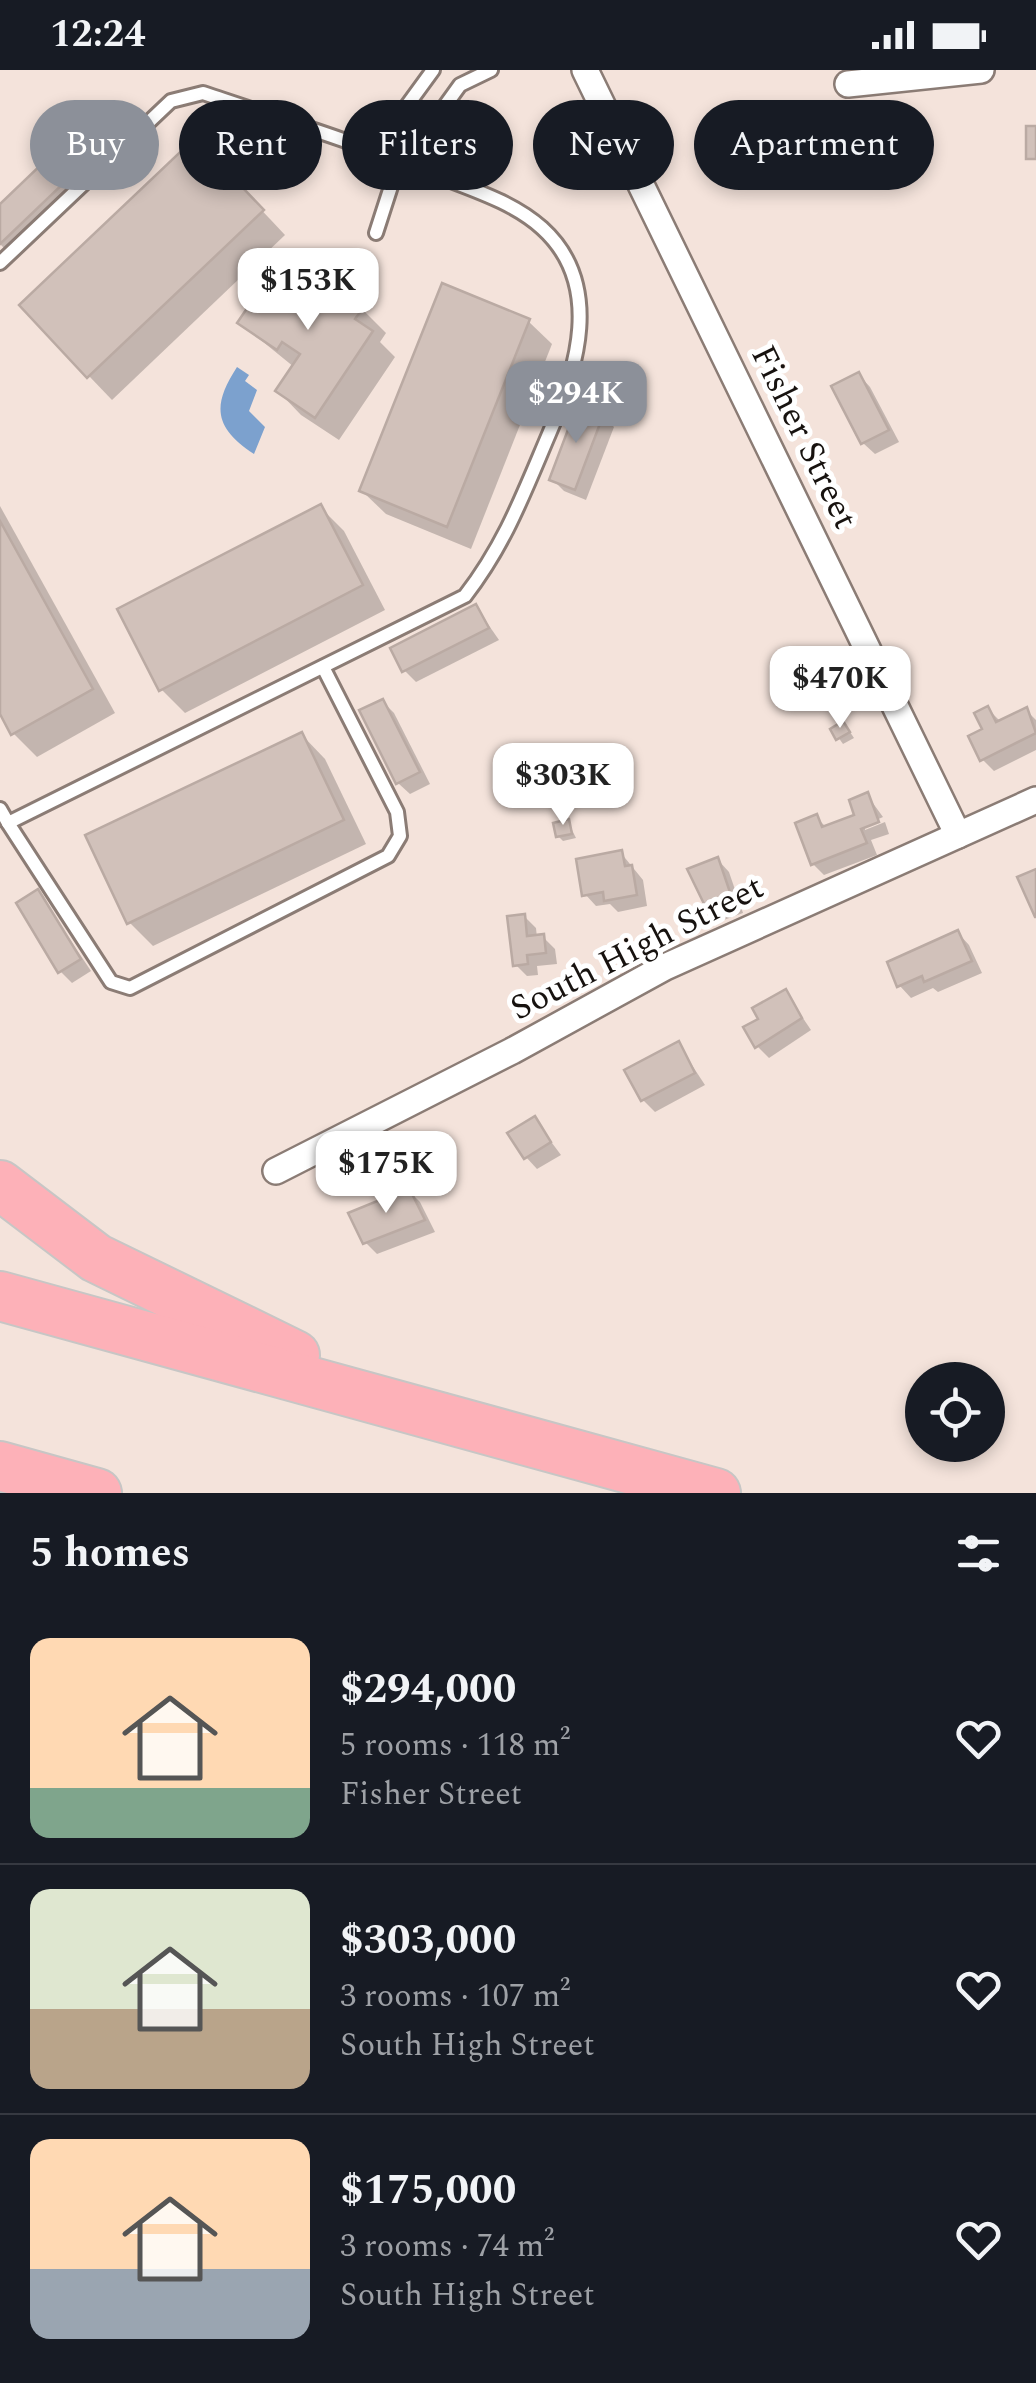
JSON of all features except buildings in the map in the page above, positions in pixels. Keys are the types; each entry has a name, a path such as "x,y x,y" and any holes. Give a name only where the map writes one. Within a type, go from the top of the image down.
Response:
{"highway":[{"path":"0,1186 62,1236 117,1270 392,1404"},
{"path":"0,1296 716,1493"},
{"path":"0,1466 97,1493"}],"street":[{"name":"Fisher Street","path":"585,70 958,835"},
{"path":"848,84 981,70"},
{"name":"South High Street","path":"276,1171 512,1052 665,967 1036,800"}],"lane":[{"path":"411,100 433,70"},
{"path":"450,100 460,86 491,70"},
{"path":"0,263 171,101 203,93 342,140"},
{"path":"376,232 390,190"},
{"path":"8,823 465,596 499,552 574,378 581,334 576,290 564,256 543,229 504,203 473,190"},
{"path":"0,809 111,982 130,988 388,856 400,836 397,812 324,667"}],"water":[{"path":"237,367 249,375 245,381 257,390 249,411 265,427 254,454 231,435 221,416 223,394"}]}
